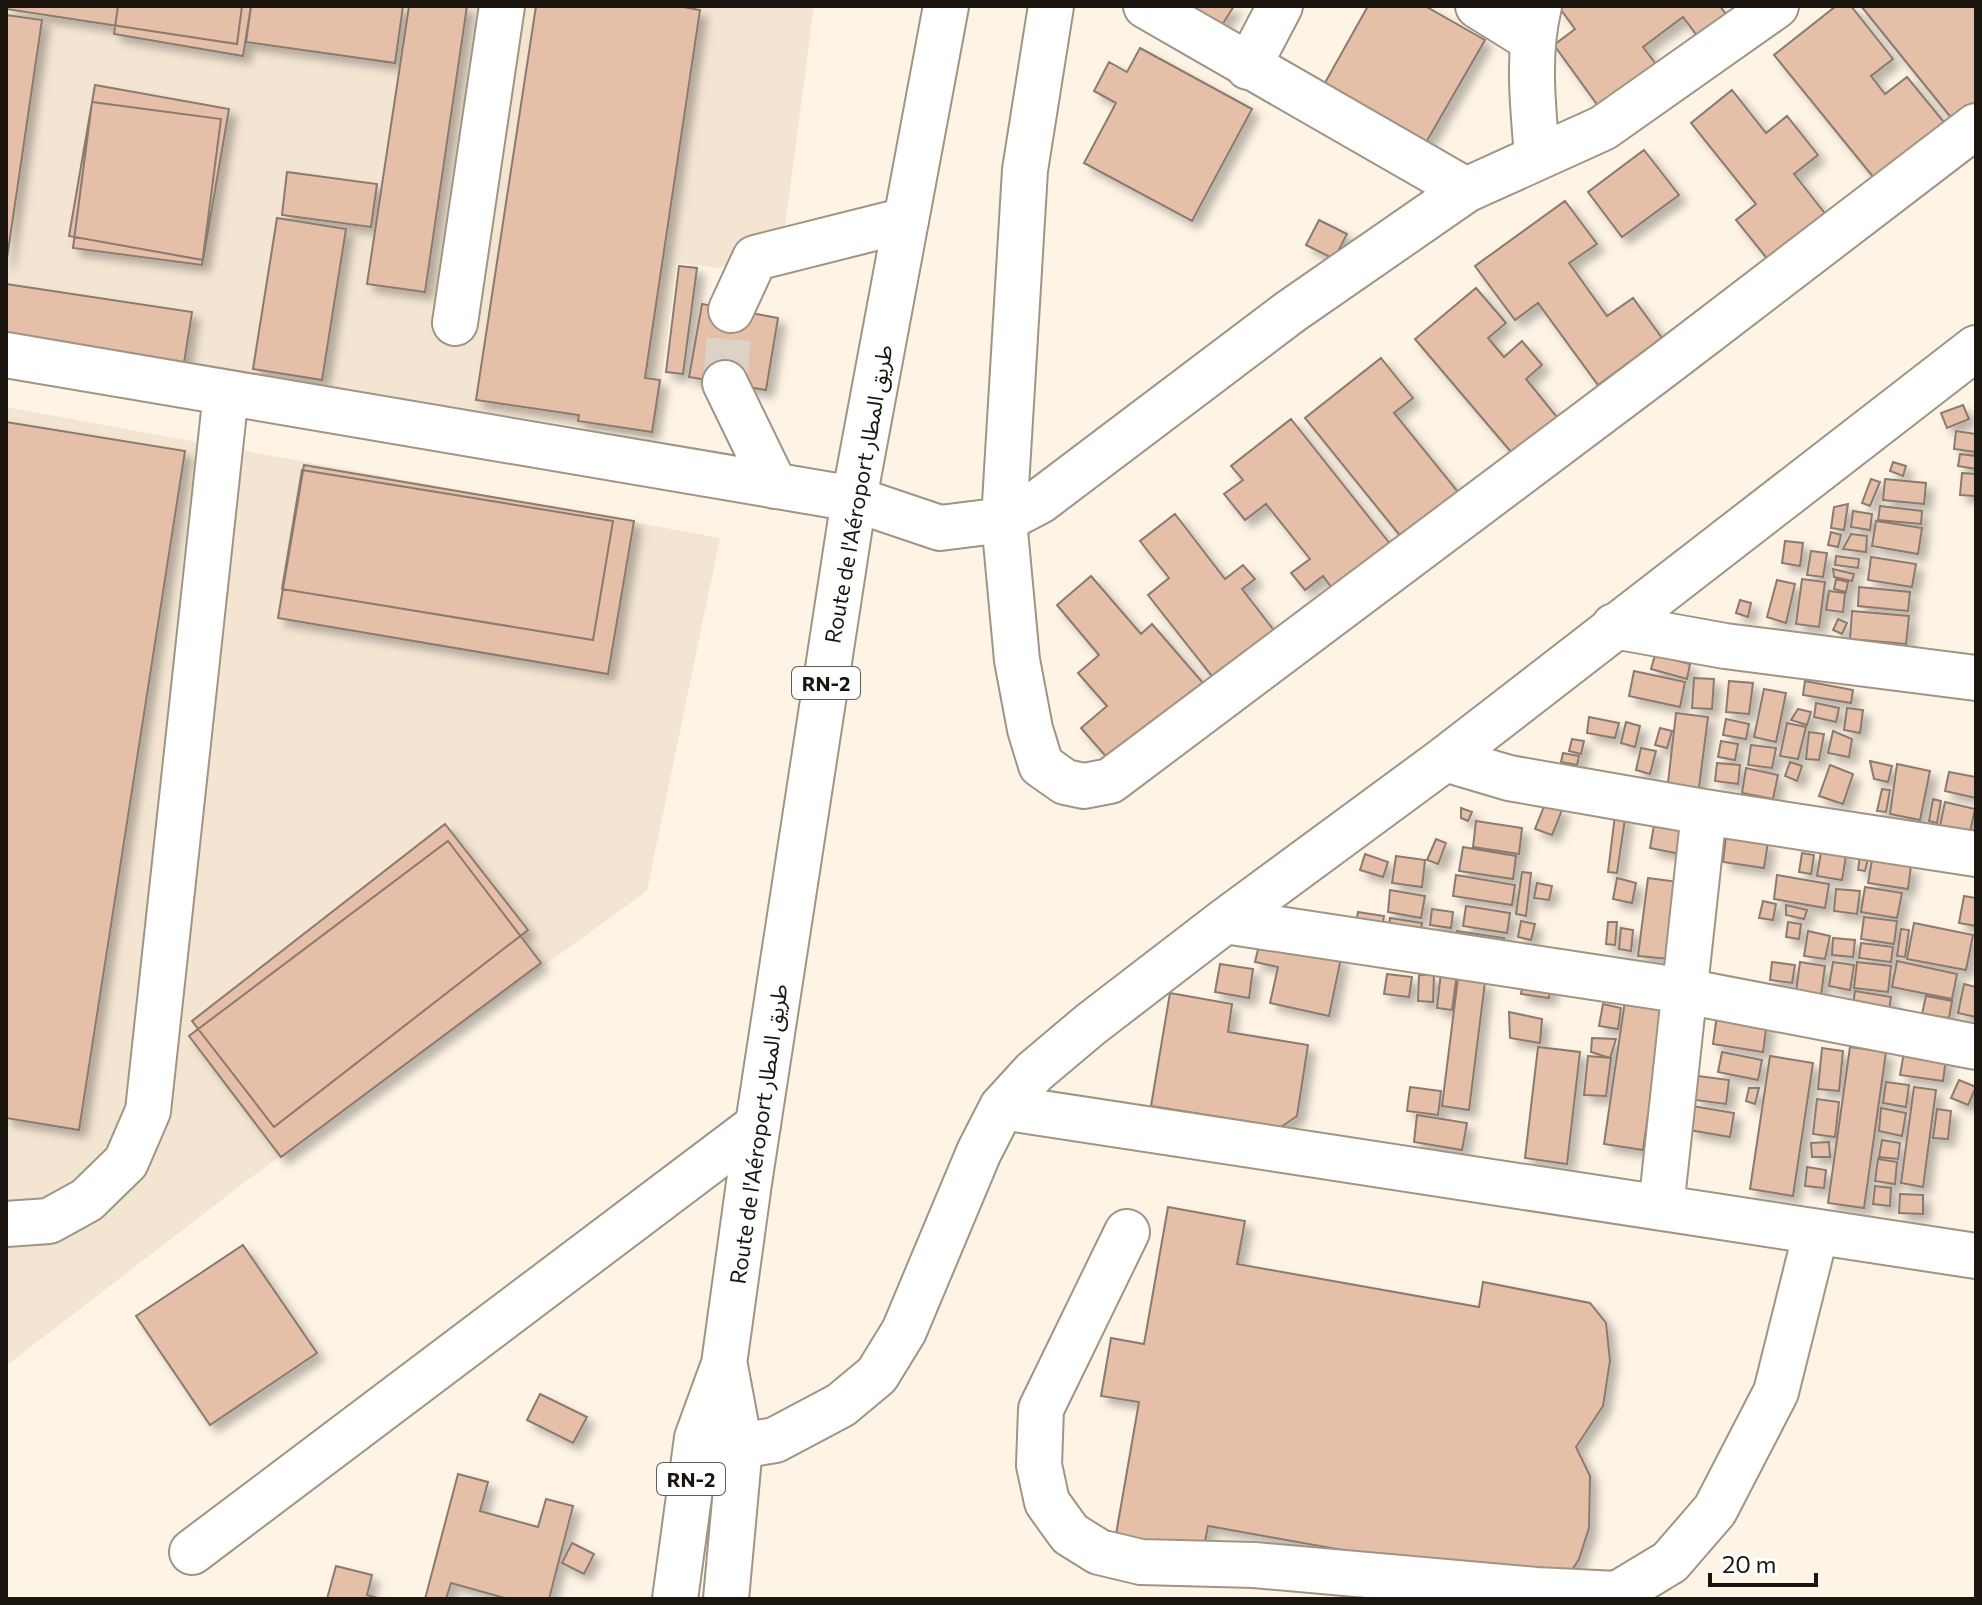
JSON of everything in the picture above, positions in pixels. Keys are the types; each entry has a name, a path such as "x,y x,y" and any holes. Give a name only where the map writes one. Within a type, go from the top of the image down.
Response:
{"street":[{"path":"455,323 502,6"},
{"name":"Route de l'Aéroport طريق المطار","path":"724,1364 854,499 946,6"},
{"path":"1051,6 1025,170 1004,520 1017,660 1030,729 1041,765 1065,782 1084,786 1110,781 1653,374 1976,126"},
{"path":"1146,6 1466,190"},
{"path":"1248,67 1280,6"},
{"path":"1478,6 1535,22 1532,99 1537,156"},
{"path":"6,355 854,499 940,528 1004,520 1040,501 1290,312 1466,190 1603,128 1776,6"},
{"path":"731,310 755,258 906,220"},
{"path":"697,1438 740,1446 775,1440 841,1405 877,1375 904,1331 979,1152 1002,1107 1034,1072 1225,921 1445,759 1976,348"},
{"path":"725,383 775,486"},
{"path":"6,1224 49,1221 87,1200 126,1162 148,1111 226,393"},
{"path":"1614,626 1725,646 1976,678"},
{"path":"1445,759 1509,778 1976,854"},
{"path":"1661,1208 1704,812"},
{"path":"1225,921 1685,991 1976,1047"},
{"path":"1002,1107 1976,1256"},
{"path":"192,1552 758,1125"},
{"path":"1127,1232 1041,1409 1039,1465 1047,1502 1070,1534 1099,1552 1141,1562 1254,1565 1536,1590 1617,1594 1670,1562 1715,1510 1776,1392 1816,1232"},
{"name":"RN-2","path":"724,1364 740,1446 726,1599"},
{"name":"RN-2","path":"675,1599 697,1438 724,1364"}],"shaded area":[{"path":"6,6 814,6 784,235 720,268 677,263 654,438 6,340"},
{"path":"6,407 720,538 647,891 245,1182 6,1366"}],"building":[{"path":"6,6 242,6 237,44 6,9"},
{"path":"118,6 251,6 243,56 114,34"},
{"path":"251,6 403,6 395,63 246,42"},
{"path":"409,6 467,6 425,292 367,284"},
{"path":"536,6 678,6 700,10 645,378 660,380 652,432 578,421 579,415 476,400"},
{"path":"1190,6 1234,6 1222,25"},
{"path":"1368,6 1425,6 1485,40 1424,146 1322,88"},
{"path":"1561,6 1720,6 1730,20 1701,41 1683,17 1643,47 1662,72 1604,114 1554,45 1575,29"},
{"path":"1836,6 1851,6 1893,59 1871,76 1885,94 1907,77 1948,127 1878,183 1774,55"},
{"path":"1861,6 1976,6 1976,102 1953,120"},
{"path":"6,15 42,20 6,265"},
{"path":"1140,48 1252,109 1192,221 1084,163 1116,103 1094,91 1109,62 1127,72"},
{"path":"95,85 229,109 203,260 69,236"},
{"path":"1732,90 1766,133 1787,116 1818,155 1794,174 1827,216 1769,261 1736,220 1756,204 1691,123"},
{"path":"92,102 221,119 202,265 73,248"},
{"path":"1644,150 1679,195 1622,237 1588,192"},
{"path":"287,172 377,184 371,227 282,215"},
{"path":"1565,201 1597,244 1569,263 1607,316 1633,298 1662,338 1598,385 1538,303 1515,320 1475,266"},
{"path":"277,218 346,229 322,380 253,369"},
{"path":"1319,220 1347,234 1334,259 1306,245"},
{"path":"679,266 697,268 683,374 666,372"},
{"path":"6,284 192,312 184,363 6,337"},
{"path":"1476,288 1506,323 1488,338 1504,357 1522,341 1542,365 1526,379 1561,422 1517,459 1415,339"},
{"path":"702,304 778,318 766,390 689,377"},
{"path":"1381,358 1413,398 1394,413 1463,498 1406,543 1305,418"},
{"path":"1963,405 1969,419 1947,428 1941,413"},
{"path":"1291,419 1391,545 1334,591 1323,576 1305,590 1291,573 1310,559 1266,504 1245,520 1224,494 1243,480 1231,466"},
{"path":"6,422 185,451 79,1130 6,1118"},
{"path":"1956,431 1976,434 1976,452 1954,449"},
{"path":"1960,454 1976,456 1976,469 1958,466"},
{"path":"1893,462 1906,466 1903,476 1890,471"},
{"path":"304,465 634,521 608,674 278,618"},
{"path":"302,470 613,521 593,640 282,589"},
{"path":"1962,473 1976,474 1976,496 1960,495"},
{"path":"1871,479 1880,482 1870,506 1862,503"},
{"path":"1885,479 1926,483 1924,504 1883,500"},
{"path":"1848,504 1844,530 1831,528 1834,507"},
{"path":"1880,506 1922,511 1921,524 1878,520"},
{"path":"1853,511 1872,514 1870,530 1851,527"},
{"path":"1175,514 1225,579 1243,565 1255,579 1242,589 1276,633 1215,680 1148,595 1169,578 1140,541"},
{"path":"1876,521 1922,528 1918,554 1872,546"},
{"path":"1831,532 1841,535 1838,547 1828,545"},
{"path":"1851,534 1867,536 1866,552 1843,549"},
{"path":"1785,541 1803,543 1800,566 1782,563"},
{"path":"1811,551 1827,553 1823,577 1807,575"},
{"path":"1836,556 1859,559 1858,568 1835,565"},
{"path":"1871,557 1916,564 1912,587 1868,580"},
{"path":"1833,569 1854,574 1852,581 1834,577"},
{"path":"1091,576 1141,634 1152,624 1209,690 1117,769 1081,728 1107,706 1078,673 1099,655 1057,605"},
{"path":"1802,579 1825,582 1819,627 1796,624"},
{"path":"1836,579 1848,582 1846,592 1834,589"},
{"path":"1777,580 1795,584 1786,623 1767,617"},
{"path":"1859,587 1910,592 1908,611 1858,606"},
{"path":"1829,591 1845,593 1843,612 1826,610"},
{"path":"1740,600 1751,603 1748,617 1736,613"},
{"path":"1852,611 1909,616 1906,644 1850,639"},
{"path":"1838,619 1847,623 1842,634 1833,630"},
{"path":"1655,655 1690,664 1687,679 1651,669"},
{"path":"1634,671 1685,682 1680,707 1629,696"},
{"path":"1694,678 1714,679 1712,709 1692,708"},
{"path":"1729,681 1753,683 1749,714 1726,712"},
{"path":"1805,681 1853,690 1851,703 1803,695"},
{"path":"1764,689 1786,693 1776,742 1754,737"},
{"path":"1816,703 1839,708 1836,722 1814,717"},
{"path":"1847,708 1863,710 1860,733 1844,730"},
{"path":"1798,709 1811,712 1807,725 1791,720"},
{"path":"1676,713 1708,717 1697,803 1666,800"},
{"path":"1589,717 1619,723 1615,738 1587,733"},
{"path":"1726,719 1749,724 1746,739 1723,735"},
{"path":"1626,722 1640,726 1635,747 1621,743"},
{"path":"1787,723 1806,727 1798,759 1780,756"},
{"path":"1660,728 1672,731 1667,748 1655,745"},
{"path":"1833,731 1852,739 1849,757 1828,753"},
{"path":"1809,732 1824,734 1819,760 1806,759"},
{"path":"1572,739 1584,741 1581,754 1569,751"},
{"path":"1721,741 1738,744 1735,760 1718,757"},
{"path":"1751,745 1776,748 1772,768 1748,765"},
{"path":"1641,748 1656,751 1650,774 1636,770"},
{"path":"1563,753 1579,756 1577,765 1561,762"},
{"path":"1870,761 1892,766 1888,782 1874,779"},
{"path":"1790,762 1802,766 1797,781 1785,776"},
{"path":"1717,763 1740,765 1738,784 1715,781"},
{"path":"1897,764 1930,771 1920,820 1890,814"},
{"path":"1830,765 1853,774 1843,804 1819,796"},
{"path":"1746,768 1778,775 1773,799 1742,793"},
{"path":"1949,772 1976,777 1976,798 1945,791"},
{"path":"1882,789 1890,790 1886,812 1877,811"},
{"path":"1933,799 1941,801 1937,823 1929,821"},
{"path":"1945,802 1975,809 1970,832 1940,826"},
{"path":"1545,804 1562,810 1552,835 1535,829"},
{"path":"1461,808 1472,812 1468,821 1461,818"},
{"path":"1626,812 1617,873 1608,872 1615,815"},
{"path":"1655,820 1690,826 1685,855 1650,848"},
{"path":"1476,821 1522,828 1519,854 1473,847"},
{"path":"445,824 528,930 274,1127 192,1021"},
{"path":"1726,836 1768,842 1764,868 1723,862"},
{"path":"1436,839 1446,843 1438,864 1427,860"},
{"path":"448,841 541,963 281,1157 189,1036"},
{"path":"1822,846 1847,850 1842,880 1817,876"},
{"path":"1463,847 1516,856 1513,879 1459,871"},
{"path":"1802,853 1814,855 1811,874 1799,872"},
{"path":"1365,854 1388,862 1383,877 1360,870"},
{"path":"1860,855 1868,859 1865,871 1858,870"},
{"path":"1396,856 1425,860 1422,887 1392,883"},
{"path":"1872,860 1911,866 1908,889 1868,883"},
{"path":"1522,872 1531,873 1526,916 1516,914"},
{"path":"1456,875 1515,885 1512,905 1453,896"},
{"path":"1777,875 1829,884 1825,908 1774,899"},
{"path":"1617,878 1636,883 1632,903 1613,899"},
{"path":"1648,878 1679,882 1670,959 1638,956"},
{"path":"1537,883 1552,886 1549,900 1534,898"},
{"path":"1865,887 1902,893 1897,918 1861,912"},
{"path":"1836,889 1860,891 1857,914 1834,911"},
{"path":"1390,890 1425,896 1421,918 1388,912"},
{"path":"1964,896 1976,898 1976,926 1959,923"},
{"path":"1763,901 1776,904 1773,920 1759,918"},
{"path":"1786,905 1807,910 1804,919 1786,915"},
{"path":"1466,906 1510,913 1507,933 1463,926"},
{"path":"1432,909 1453,912 1451,928 1430,925"},
{"path":"1358,912 1384,916 1380,938 1354,933"},
{"path":"1864,917 1897,921 1894,944 1861,939"},
{"path":"1390,918 1422,923 1418,946 1387,941"},
{"path":"1521,921 1535,924 1531,940 1518,937"},
{"path":"1608,922 1617,922 1615,945 1606,944"},
{"path":"1788,922 1801,924 1799,939 1786,937"},
{"path":"1914,923 1973,935 1966,970 1907,959"},
{"path":"1621,928 1633,930 1631,951 1619,949"},
{"path":"1901,929 1909,930 1905,957 1897,956"},
{"path":"1457,931 1504,938 1502,955 1455,948"},
{"path":"1808,931 1830,936 1825,959 1804,956"},
{"path":"1833,938 1855,940 1853,957 1832,955"},
{"path":"1260,941 1341,958 1329,1016 1270,1003 1278,967 1255,962"},
{"path":"1861,943 1893,947 1891,962 1859,958"},
{"path":"1897,961 1957,974 1952,999 1892,987"},
{"path":"1772,962 1795,965 1792,983 1770,980"},
{"path":"1800,962 1825,966 1819,1010 1794,1007"},
{"path":"1833,962 1854,965 1850,990 1829,986"},
{"path":"1857,962 1891,966 1888,992 1854,988"},
{"path":"1220,964 1253,969 1249,998 1215,992"},
{"path":"1441,972 1457,974 1452,1010 1437,1008"},
{"path":"1387,974 1412,977 1409,997 1384,994"},
{"path":"1419,975 1434,975 1433,1002 1418,1001"},
{"path":"1458,978 1485,982 1469,1110 1442,1106"},
{"path":"1551,978 1549,998 1521,994 1523,982"},
{"path":"1964,984 1976,987 1976,1017 1958,1013"},
{"path":"1855,991 1891,997 1887,1023 1851,1017"},
{"path":"1170,993 1232,1004 1228,1032 1308,1045 1297,1116 1281,1127 1151,1106"},
{"path":"1626,994 1665,999 1643,1150 1604,1144"},
{"path":"1926,996 1952,1001 1949,1018 1922,1014"},
{"path":"1603,1004 1621,1008 1618,1029 1599,1026"},
{"path":"1509,1012 1542,1019 1540,1043 1510,1038"},
{"path":"1717,1015 1767,1022 1763,1052 1713,1044"},
{"path":"1592,1038 1616,1039 1610,1058 1591,1052"},
{"path":"1538,1047 1580,1052 1567,1164 1525,1158"},
{"path":"1850,1047 1886,1052 1864,1208 1828,1203"},
{"path":"1822,1048 1843,1051 1839,1091 1818,1089"},
{"path":"1722,1052 1762,1060 1758,1080 1718,1072"},
{"path":"1904,1052 1946,1059 1943,1081 1900,1075"},
{"path":"1588,1056 1611,1058 1606,1096 1584,1095"},
{"path":"1770,1056 1813,1063 1793,1196 1750,1189"},
{"path":"1698,1076 1729,1080 1726,1104 1695,1100"},
{"path":"1959,1080 1976,1087 1968,1105 1951,1098"},
{"path":"1886,1082 1909,1085 1906,1107 1883,1103"},
{"path":"1410,1087 1441,1091 1438,1115 1407,1111"},
{"path":"1914,1087 1936,1090 1923,1187 1901,1183"},
{"path":"1749,1088 1759,1088 1755,1104 1746,1101"},
{"path":"1817,1099 1839,1102 1835,1137 1813,1134"},
{"path":"1692,1106 1734,1113 1730,1137 1689,1130"},
{"path":"1881,1108 1906,1113 1902,1136 1879,1131"},
{"path":"1937,1109 1951,1111 1948,1139 1933,1138"},
{"path":"1417,1115 1467,1123 1462,1150 1414,1142"},
{"path":"1882,1140 1900,1143 1898,1159 1879,1157"},
{"path":"1829,1142 1830,1157 1812,1157 1811,1143"},
{"path":"1878,1159 1897,1162 1895,1184 1875,1181"},
{"path":"1807,1167 1826,1170 1824,1188 1805,1186"},
{"path":"1875,1186 1891,1188 1890,1206 1873,1204"},
{"path":"1900,1194 1923,1195 1923,1214 1899,1213"},
{"path":"1168,1207 1245,1221 1237,1264 1479,1307 1483,1282 1590,1303 1606,1323 1610,1361 1603,1406 1576,1447 1590,1476 1589,1528 1579,1559 1560,1589 1208,1526 1201,1562 1114,1546 1139,1402 1101,1396 1111,1338 1144,1344"},
{"path":"243,1245 317,1353 210,1425 136,1316"},
{"path":"540,1394 587,1417 573,1443 527,1420"},
{"path":"458,1474 488,1482 480,1511 538,1527 546,1499 573,1506 549,1599 508,1599 451,1583 446,1599 425,1599"},
{"path":"572,1543 594,1554 584,1574 562,1563"},
{"path":"336,1566 372,1575 367,1595 381,1599 327,1599"}],"tunnel":[{"path":"725,383 731,310"}]}
